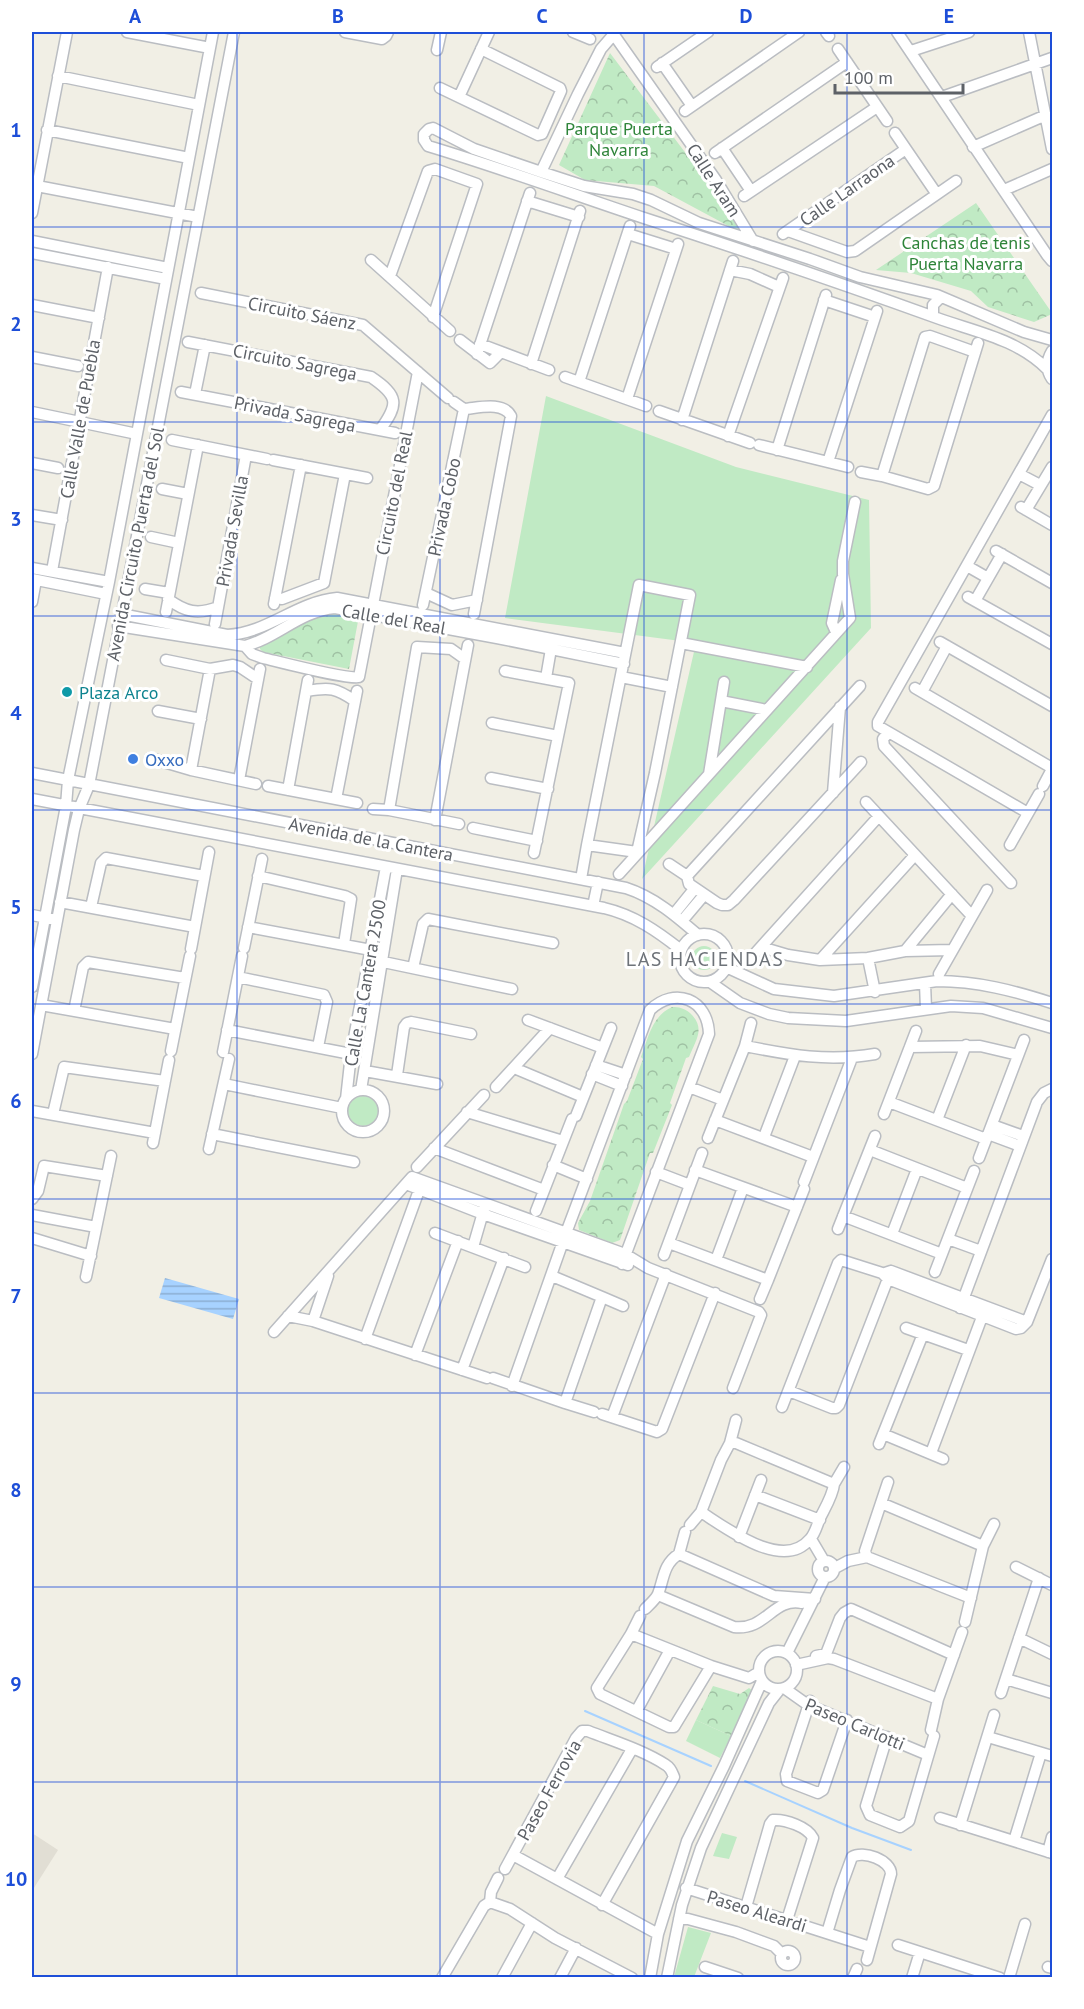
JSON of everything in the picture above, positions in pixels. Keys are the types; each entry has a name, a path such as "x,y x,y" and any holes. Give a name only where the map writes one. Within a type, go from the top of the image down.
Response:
{"street":[{"path":"32,213 66,32"},
{"path":"127,32 210,48"},
{"name":"Avenida Circuito Puerta del Sol","path":"32,987 66,806 68,780 109,582 213,32"},
{"name":"Avenida Circuito Puerta del Sol","path":"32,1054 35,1020 41,1005 79,809 89,785 234,32"},
{"path":"345,32 380,39 384,38 388,32"},
{"path":"437,50 441,32"},
{"path":"459,97 489,32"},
{"path":"573,32 590,39"},
{"path":"708,32 659,65 676,84 689,109 799,32"},
{"path":"897,32 942,96 973,147 1053,261"},
{"path":"911,51 969,32"},
{"path":"1029,32 1053,149"},
{"path":"541,172 601,49 613,33"},
{"name":"Calle Aram","path":"613,33 716,180 753,241"},
{"path":"838,49 887,121"},
{"path":"440,88 538,135 542,134 561,91 560,88 481,50"},
{"path":"942,96 1053,58"},
{"path":"847,62 718,151 734,167 747,193 877,107"},
{"path":"58,76 199,105"},
{"path":"657,95 676,84"},
{"path":"552,112 566,119"},
{"path":"973,147 1046,115"},
{"path":"1050,375 1035,357 1016,345 862,290 428,146 424,140 424,134 433,128 474,149 541,172 584,186 633,194 699,223 810,258 860,277 946,299 1024,332 1053,340"},
{"path":"47,130 189,158"},
{"path":"895,133 936,193"},
{"name":"Calle Larraona","path":"906,149 785,233 847,252 855,251 956,181"},
{"path":"457,177 464,158"},
{"path":"716,180 734,167"},
{"path":"390,276 428,171 435,169 477,184 434,317"},
{"path":"1004,190 1053,169"},
{"path":"37,186 198,217"},
{"path":"550,208 557,189"},
{"path":"627,212 633,194"},
{"path":"478,349 528,197 550,208 579,214 531,364"},
{"path":"644,218 651,200"},
{"path":"651,241 657,221"},
{"path":"579,381 629,230 651,241 677,246 627,399"},
{"path":"32,241 167,273"},
{"path":"810,258 815,242"},
{"path":"32,253 108,267 167,273"},
{"path":"750,274 757,255"},
{"path":"371,260 450,331"},
{"path":"682,420 731,266 750,274 781,282 728,436"},
{"name":"Calle Valle de Puebla","path":"52,572 108,267"},
{"path":"855,310 862,290"},
{"name":"Circuito Sáenz","path":"201,293 363,325 456,403"},
{"path":"777,450 825,297 855,310 876,314 828,462"},
{"path":"937,318 933,305 946,299"},
{"path":"937,318 948,317 952,313 946,299"},
{"path":"32,305 99,318"},
{"path":"949,343 957,324"},
{"path":"861,472 928,489 934,486 977,348 949,343 928,336 925,338 882,476"},
{"path":"460,340 478,349 490,363 501,352 549,370"},
{"name":"Circuito Sagrega","path":"188,342 371,377 390,392 394,406"},
{"path":"195,394 205,345"},
{"path":"1053,351 1048,360 1053,390"},
{"path":"32,357 78,366"},
{"name":"Circuito del Real","path":"338,675 356,678 359,676 418,372"},
{"path":"565,377 646,406"},
{"name":"Privada Sagrega","path":"181,392 395,433"},
{"path":"456,403 497,407 508,411 511,416 474,614"},
{"name":"Privada Cobo","path":"423,605 456,403"},
{"path":"380,430 391,415 394,406 410,410"},
{"path":"659,411 754,444 848,467"},
{"path":"32,412 136,434"},
{"path":"1028,813 880,729 878,722 1051,417"},
{"name":"Privada Sevilla","path":"172,440 367,478"},
{"path":"166,612 198,445"},
{"name":"Privada Sevilla","path":"215,624 246,455"},
{"path":"32,463 58,468"},
{"path":"301,465 274,602 324,584 345,474"},
{"path":"1053,467 1023,508 1053,525"},
{"path":"1019,474 1040,485"},
{"path":"162,489 188,494"},
{"path":"619,874 850,618 843,561 855,502"},
{"path":"32,515 62,520"},
{"path":"151,537 179,543"},
{"path":"1053,583 999,553 988,578 972,599 1053,644"},
{"path":"967,566 988,578"},
{"path":"32,567 109,582"},
{"path":"836,632 832,623 843,574"},
{"path":"32,602 34,580 106,594"},
{"path":"580,879 639,585 690,595 656,773 638,852"},
{"path":"146,589 169,596 179,607 193,612 191,628"},
{"path":"426,592 452,605 477,600"},
{"path":"291,595 296,610"},
{"name":"Calle del Real","path":"171,630 191,628 227,635 238,634 263,627 314,601 337,598 372,609 624,659"},
{"path":"444,647 452,605"},
{"name":"Privada Sevilla","path":"193,612 208,611 218,607"},
{"name":"Calle del Real","path":"120,620 243,646 261,640 310,613 322,609 372,609"},
{"path":"389,810 418,642 451,649 465,659"},
{"path":"681,643 807,667"},
{"path":"546,678 552,644"},
{"path":"1010,845 1053,769 918,690 934,669 944,644 1053,706"},
{"path":"435,819 468,645"},
{"path":"237,666 243,646 252,654 263,658 338,675 336,689"},
{"path":"915,658 934,669"},
{"path":"166,660 210,669 237,666 259,674 239,780"},
{"path":"191,770 210,669"},
{"path":"506,671 569,682 534,853"},
{"path":"621,677 672,687"},
{"path":"709,774 724,682"},
{"path":"288,790 308,685 336,689 356,696 336,799"},
{"path":"687,876 860,686"},
{"path":"721,701 767,710"},
{"path":"833,793 840,707"},
{"path":"158,711 201,719"},
{"path":"492,723 558,736"},
{"path":"888,733 883,739 884,746 1011,884"},
{"path":"150,758 191,770 256,784"},
{"path":"669,864 687,876 689,884 699,892 722,905 728,905 861,762"},
{"name":"Avenida de la Cantera","path":"32,773 626,888 642,894 678,918 698,935"},
{"path":"491,778 548,789"},
{"path":"268,786 357,803"},
{"name":"Avenida de la Cantera","path":"32,799 613,910 637,919 681,950"},
{"path":"866,802 972,916"},
{"path":"373,808 459,824"},
{"path":"751,958 879,816"},
{"path":"473,828 537,841"},
{"path":"586,845 638,852"},
{"path":"32,1110 154,1138 209,852"},
{"path":"820,960 915,855"},
{"path":"91,908 101,863 106,858 204,876"},
{"path":"208,1149 224,1084 227,1030 262,859"},
{"name":"Calle La Cantera 2500","path":"344,1104 370,954 392,868"},
{"name":"Calle La Cantera 2500","path":"361,1090 381,961 392,868"},
{"path":"258,876 351,899 344,944"},
{"path":"593,906 598,882"},
{"path":"939,974 987,890"},
{"path":"678,918 699,892"},
{"path":"905,951 952,894"},
{"path":"60,902 195,927"},
{"path":"32,915 57,920"},
{"path":"413,968 423,924 428,919 553,943"},
{"path":"248,927 344,944 381,961 512,989"},
{"path":"695,1003 707,982 723,974 726,967 727,952 724,945 713,936 698,935 688,940 681,950 680,965 690,978 707,982 740,1003 769,1014 788,1018 846,1021 944,1006 983,1008 1053,1028"},
{"path":"761,947 788,955 820,960 868,958 905,951 952,950"},
{"path":"868,958 875,992"},
{"path":"74,1011 83,967 88,962 185,978"},
{"path":"726,967 774,989 834,996 948,981 979,984 1012,991 1053,1004"},
{"path":"238,977 324,995 327,1002 318,1047"},
{"path":"681,998 690,978"},
{"path":"925,983 926,1009"},
{"path":"512,1386 650,1010 661,1001 681,998 695,1003 702,1010 709,1034 623,1259"},
{"path":"41,1005 175,1029"},
{"path":"528,1020 603,1048"},
{"path":"397,1075 404,1027 407,1023 471,1034"},
{"path":"708,1138 751,1023"},
{"path":"496,1087 550,1028"},
{"path":"536,1211 611,1028"},
{"path":"227,1030 351,1054"},
{"path":"884,1114 916,1031"},
{"path":"979,1158 1024,1040"},
{"path":"910,1047 966,1045 1018,1055"},
{"path":"937,1120 966,1045"},
{"path":"744,1046 795,1056 852,1058 874,1054"},
{"path":"764,1137 795,1056"},
{"path":"760,1299 852,1058"},
{"path":"53,1114 64,1067 165,1081"},
{"path":"514,1068 583,1097"},
{"path":"594,1070 624,1080"},
{"path":"364,1071 397,1075 437,1084"},
{"path":"224,1084 344,1104"},
{"path":"689,1086 723,1100"},
{"path":"962,1303 1037,1102 1044,1093 1053,1089"},
{"path":"361,1090 380,1098 384,1112 379,1125 367,1132 353,1130 344,1120 344,1104 350,1095 361,1090"},
{"path":"417,1167 484,1095"},
{"path":"889,1102 937,1120 1022,1141"},
{"path":"467,1112 563,1141"},
{"path":"715,1120 813,1157"},
{"path":"212,1134 354,1162"},
{"path":"838,1229 875,1136"},
{"path":"434,1149 544,1190"},
{"path":"870,1150 967,1188"},
{"path":"664,1255 702,1153"},
{"path":"86,1278 111,1156"},
{"path":"554,1163 588,1176"},
{"path":"32,1199 38,1191 44,1166 106,1176"},
{"path":"892,1234 917,1169"},
{"path":"695,1170 796,1207"},
{"path":"656,1172 690,1185"},
{"path":"935,1272 974,1172"},
{"path":"274,1332 406,1184 421,1184 756,1310 761,1316 733,1388"},
{"path":"365,1339 421,1184"},
{"path":"716,1260 743,1188"},
{"path":"473,1246 485,1209"},
{"path":"32,1215 96,1227"},
{"path":"843,1216 942,1254"},
{"path":"435,1233 525,1267"},
{"path":"32,1238 91,1256"},
{"path":"948,1239 981,1251"},
{"path":"415,1355 458,1241"},
{"path":"669,1243 768,1280"},
{"path":"462,1370 504,1258"},
{"path":"962,1303 979,1315 1016,1329 1021,1328 1027,1322 1053,1258"},
{"path":"782,1407 838,1263 845,1260 962,1303 1027,1322"},
{"path":"313,1322 330,1271"},
{"path":"603,1414 666,1275"},
{"path":"789,1391 832,1408 839,1405 887,1275"},
{"path":"552,1276 623,1306"},
{"path":"288,1316 657,1432 662,1429 715,1293"},
{"path":"565,1403 602,1297"},
{"path":"931,1453 965,1349 979,1315"},
{"path":"906,1328 965,1349"},
{"path":"923,1334 881,1439 931,1453 943,1459"},
{"path":"711,1666 676,1726 669,1727 600,1694 597,1690 642,1612 658,1594 667,1568 679,1554 687,1528 701,1512 730,1443 736,1420"},
{"path":"730,1443 736,1443 834,1484"},
{"path":"701,1512 739,1537 784,1552 796,1549 809,1541 844,1467"},
{"path":"739,1537 761,1480"},
{"path":"867,1557 864,1551 888,1482"},
{"path":"755,1495 820,1520"},
{"path":"881,1503 983,1546"},
{"path":"887,1737 866,1806 867,1811 874,1818 900,1827 909,1821 928,1755 938,1699 964,1627 983,1546 994,1524"},
{"path":"809,1541 822,1562"},
{"path":"679,1554 776,1601 814,1602"},
{"path":"825,1577 832,1575 835,1568 848,1561 867,1557 971,1598"},
{"path":"822,1562 830,1561 835,1568"},
{"path":"822,1562 818,1572 825,1577"},
{"path":"1016,1567 1053,1585"},
{"path":"667,1977 687,1885 701,1848 769,1702 796,1675 792,1659 825,1577"},
{"path":"1001,1693 1039,1578"},
{"path":"658,1594 741,1628 748,1628 766,1619 776,1601"},
{"path":"827,1656 840,1618 851,1609 954,1655"},
{"path":"631,1634 711,1666 749,1678 760,1677 773,1689 785,1688"},
{"path":"1019,1638 1053,1654"},
{"path":"637,1710 670,1650"},
{"path":"650,1977 658,1934 687,1841 724,1766 760,1677 759,1664 764,1657 771,1652 779,1651 792,1659 827,1656 938,1699"},
{"path":"1006,1679 1053,1693"},
{"name":"Paseo Carlotti","path":"785,1688 821,1709 928,1755"},
{"path":"809,1703 787,1781 818,1793 823,1790 847,1720"},
{"path":"960,1825 994,1715"},
{"name":"Paseo Ferrovia","path":"602,1905 674,1777 672,1771 666,1766 632,1749 588,1731 582,1731 576,1738 513,1855 602,1905 658,1934"},
{"path":"988,1737 1047,1755 1014,1841"},
{"path":"557,1879 632,1749"},
{"path":"940,1818 1050,1852 1053,1837"},
{"path":"747,1905 770,1824 773,1820 782,1820 810,1832 813,1838 788,1917"},
{"path":"687,1841 701,1848"},
{"path":"490,1902 491,1892 513,1855"},
{"name":"Paseo Aleardi","path":"828,1931 852,1857 865,1855 888,1865 892,1871 867,1960"},
{"name":"Paseo Aleardi","path":"687,1885 871,1943"},
{"path":"490,1902 510,1909 555,1938 632,1977"},
{"path":"442,1977 484,1906 490,1902"},
{"path":"679,1919 688,1918 736,1932 774,1946 782,1954"},
{"path":"502,1977 532,1923"},
{"path":"1009,1977 1026,1924"},
{"path":"898,1945 969,1973 1000,1977"},
{"path":"560,1977 576,1948"},
{"path":"912,1977 920,1952"},
{"path":"705,1967 732,1977"}],"shaded area":[{"path":"32,1833 58,1850 32,1891"}],"green space":[{"name":"Parque Puerta Navarra","path":"610,53 749,237 654,186 585,180 559,165"},
{"name":"Canchas de tenis Puerta Navarra","path":"976,203 1052,314 1034,322 988,307 971,291 911,273 876,270"},
{"path":"546,396 736,467 869,500 871,628 642,879 696,643 505,618"},
{"path":"333,612 359,616 349,669 263,652 260,649 260,646 310,618"},
{"path":"704,946 712,950 716,958 712,966 704,970 696,966 692,958 696,950"},
{"path":"672,1007 686,1010 695,1019 699,1029 697,1040 689,1057 686,1058 670,1103 672,1105 653,1153 650,1153 620,1240 612,1243 579,1230 578,1223 590,1201 624,1104 643,1059 641,1057 652,1028 660,1016"},
{"path":"363,1096 373,1101 378,1111 373,1121 363,1126 353,1121 348,1111 353,1101"},
{"path":"713,1686 740,1694 749,1688 753,1691 731,1736 696,1720"},
{"path":"696,1720 731,1736 720,1758 686,1741"},
{"path":"722,1833 737,1837 729,1859 713,1856"},
{"path":"688,1927 711,1933 694,1977 674,1977"}],"water":[{"path":"165,1278 239,1299 233,1319 159,1298"}],"waterway":[{"path":"585,1711 711,1766"},
{"path":"745,1781 852,1828 911,1850"}],"place":[{"name":"Plaza Arco","path":"67,692"},
{"name":"Oxxo","path":"133,759"}],"district":[{"name":"LAS HACIENDAS","path":"705,959"}]}
